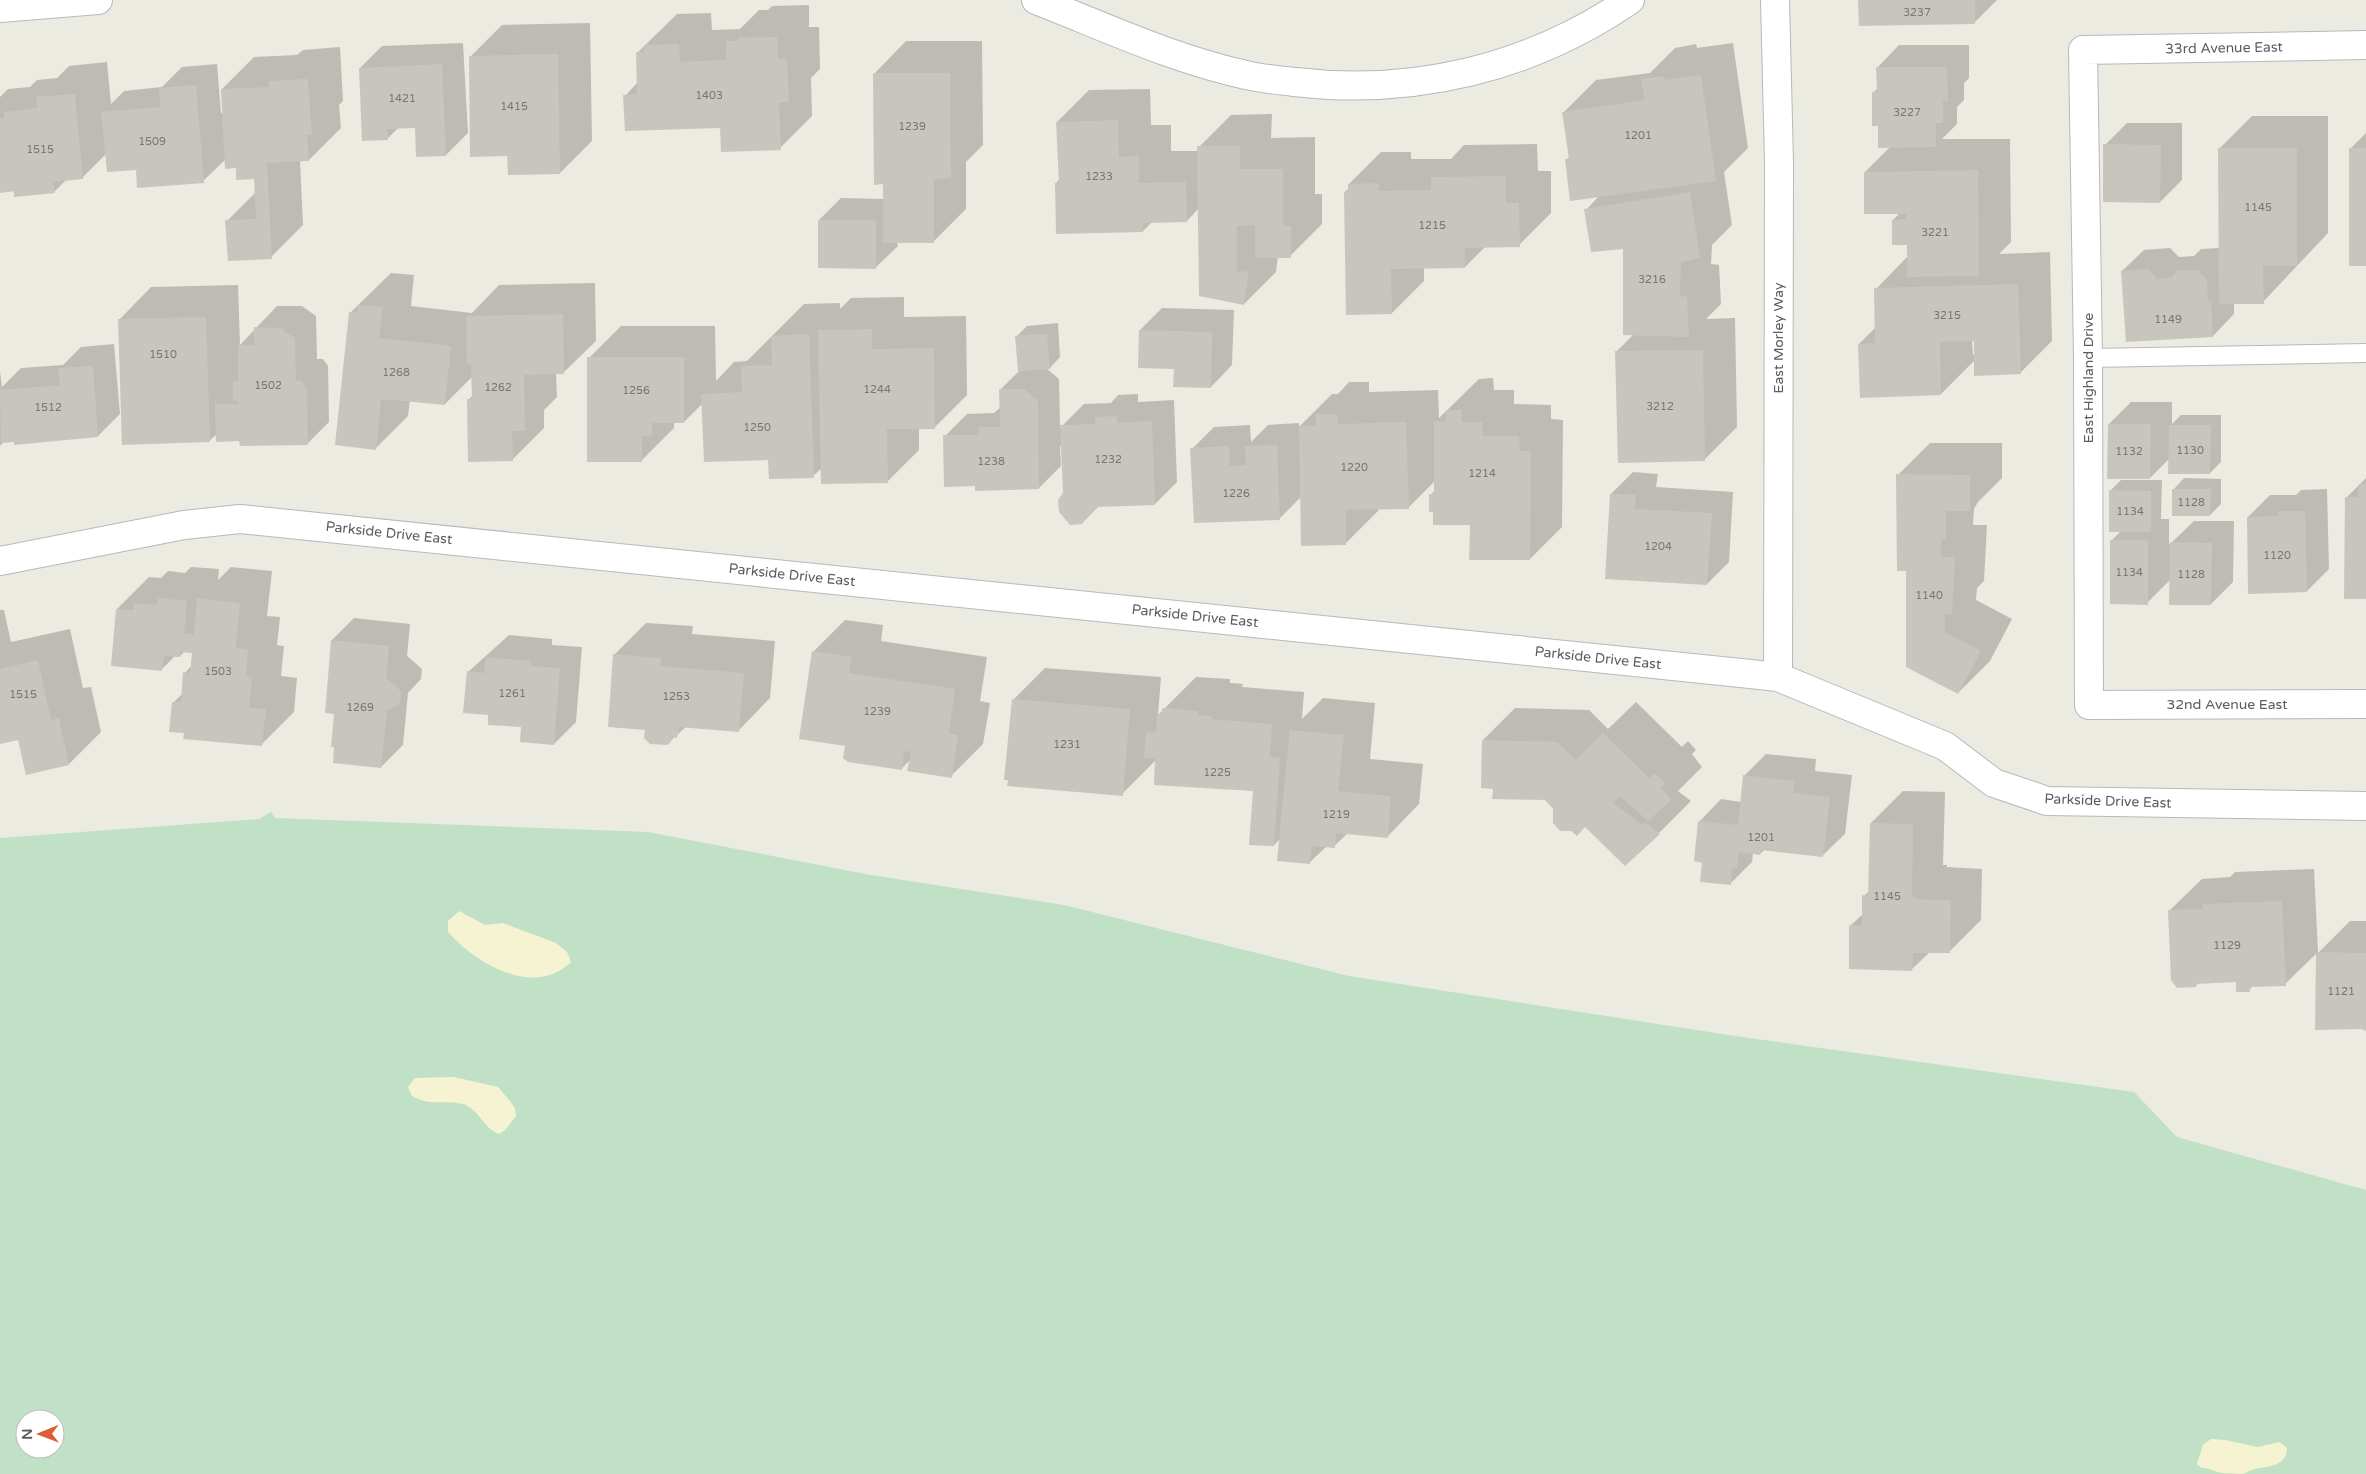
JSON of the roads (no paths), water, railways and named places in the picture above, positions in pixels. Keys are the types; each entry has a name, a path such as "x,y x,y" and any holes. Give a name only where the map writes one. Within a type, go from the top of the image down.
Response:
{"street":[{"path":"0,8 98,0"},
{"path":"1036,0 1182,58 1248,76 1330,86 1376,86 1452,77 1523,56 1557,42 1605,17 1630,0"},
{"name":"East Morley Way","path":"1775,0 1779,162 1778,677"},
{"name":"33rd Avenue East","path":"2083,50 2366,45"},
{"name":"East Highland Drive","path":"2083,50 2088,358 2089,705"},
{"name":"Parkside Drive East","path":"0,561 184,525 240,520 1778,677 1944,746 1994,783 2047,802 2366,806"},
{"name":"32nd Avenue East","path":"2089,705 2366,704"}],"lane":[{"path":"2088,358 2366,353"}]}
